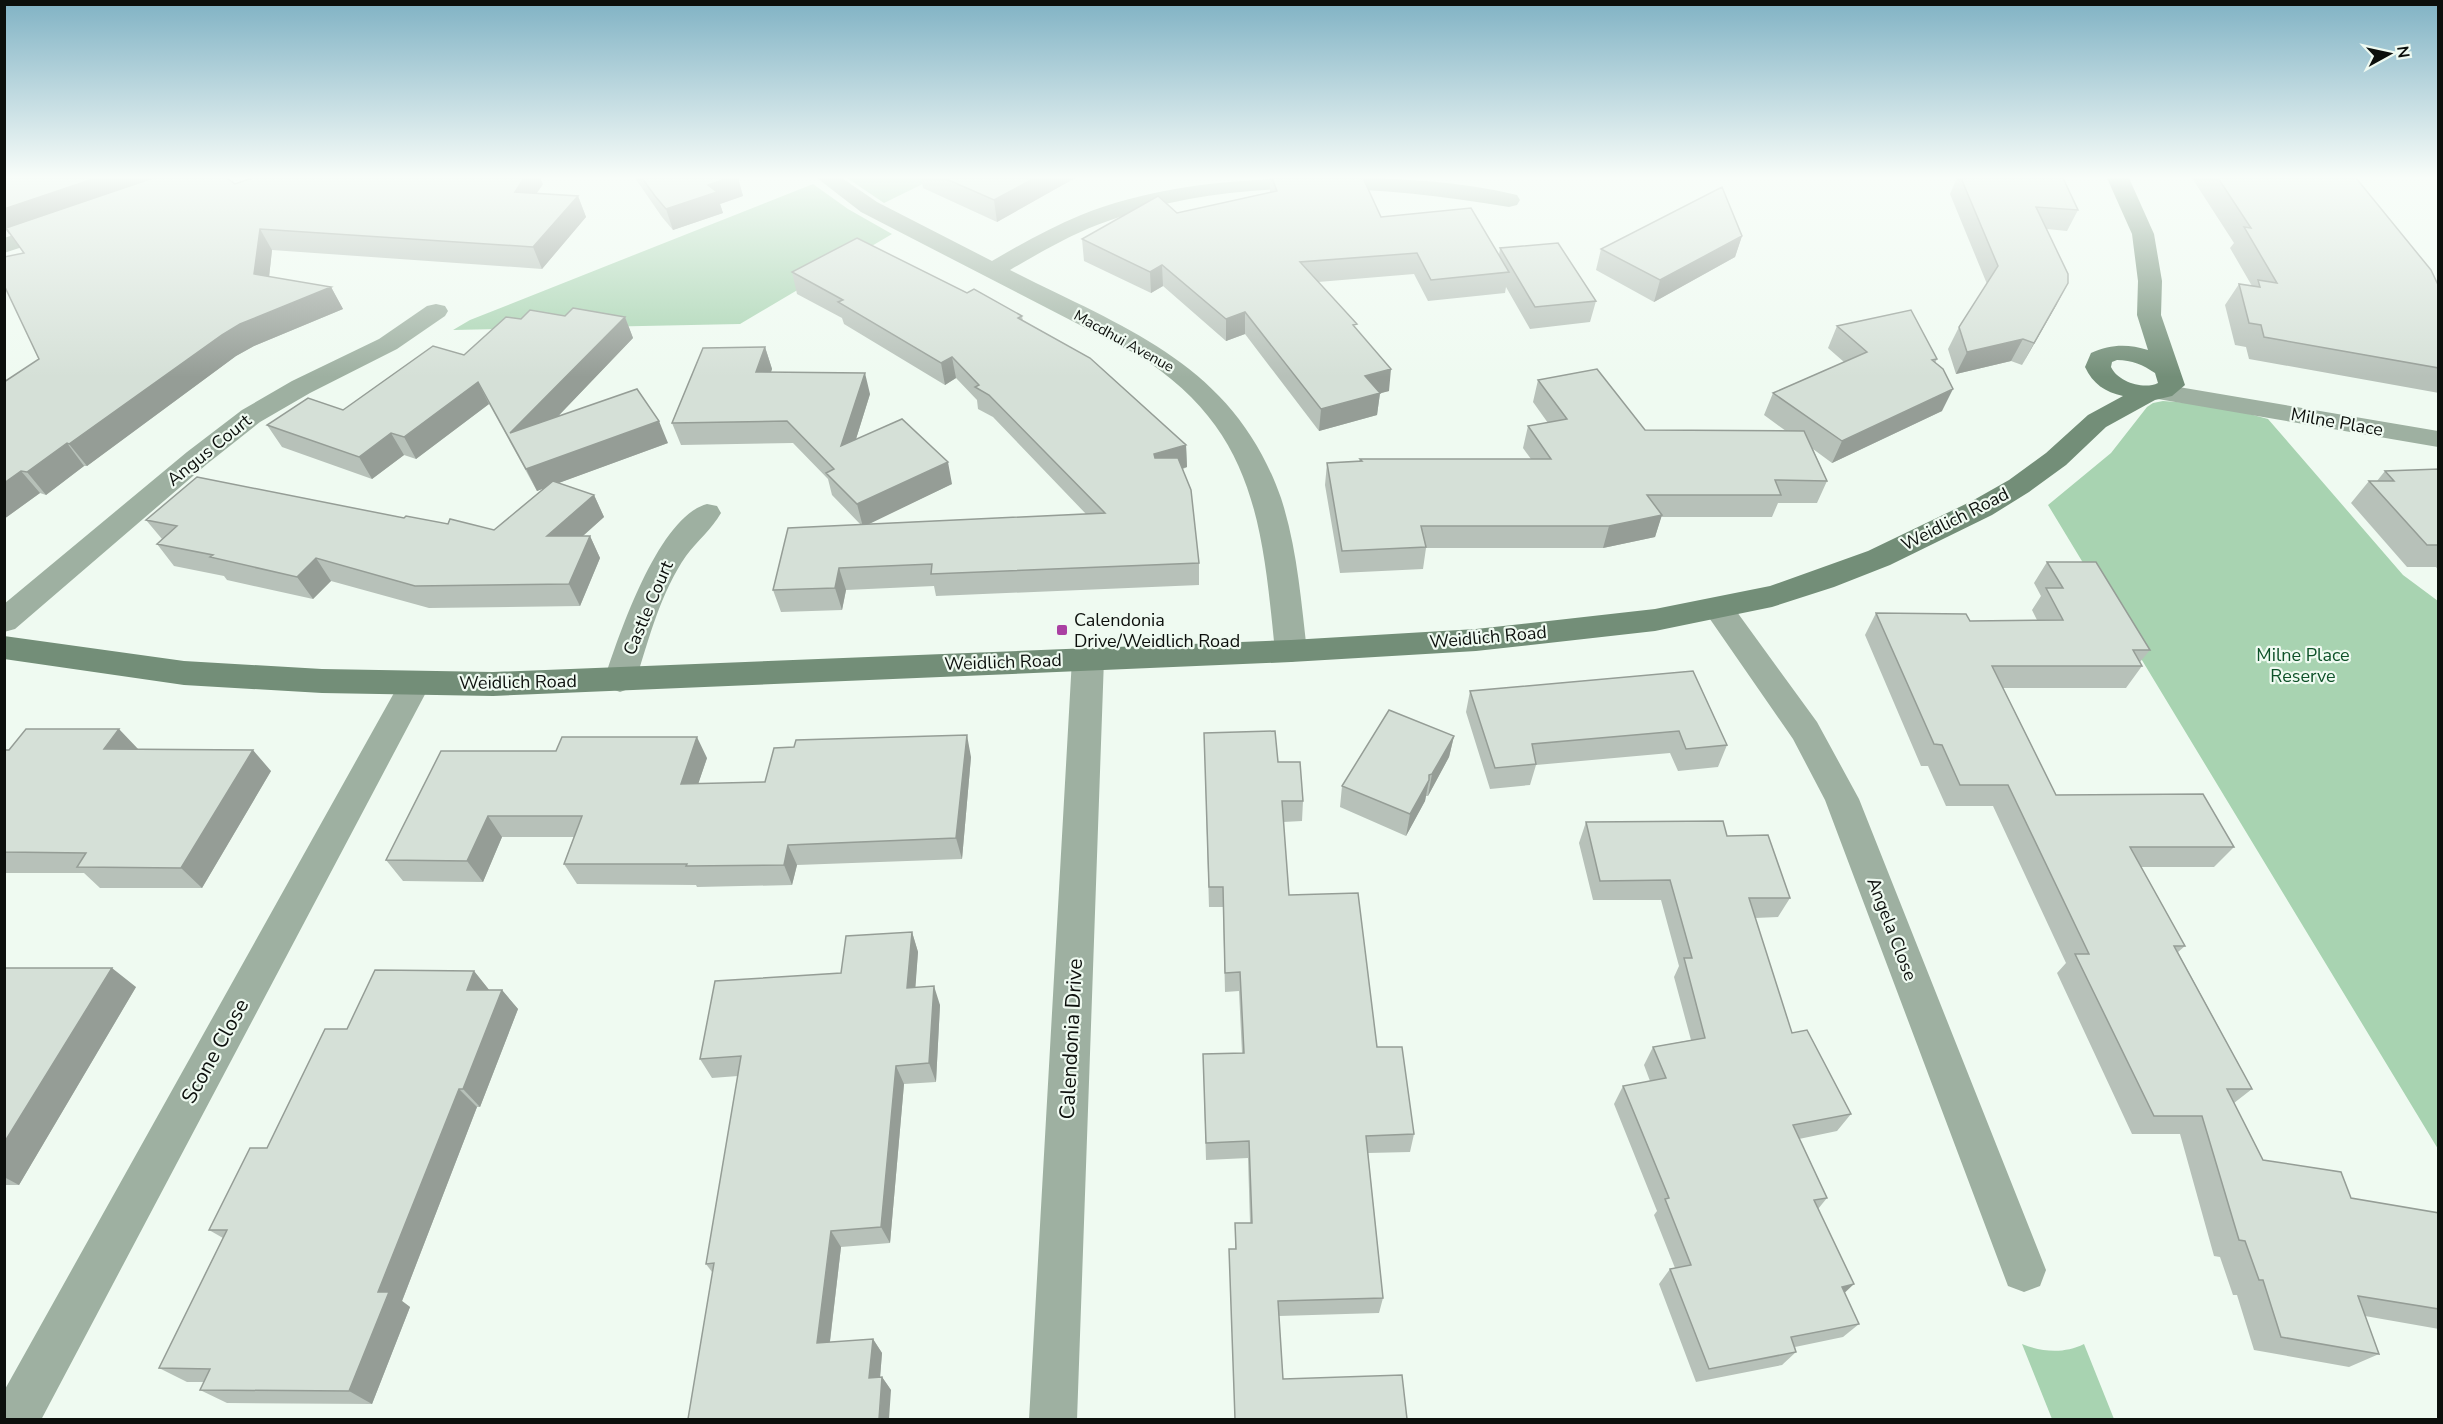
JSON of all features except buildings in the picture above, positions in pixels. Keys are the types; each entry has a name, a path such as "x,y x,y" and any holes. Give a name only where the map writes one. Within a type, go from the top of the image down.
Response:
{"street":[{"name":"Macdhui Avenue","path":"941,244 1163,361 1182,373 1208,397 1231,424 1252,457 1265,487 1272,516 1291,651"},
{"path":"992,271 1039,244"},
{"path":"2145,244 2150,281 2149,315 2161,382"},
{"name":"Angus Court","path":"4,621 197,458 251,416 301,387 388,344 436,311"},
{"path":"2116,353 2131,339 2149,315"},
{"path":"2116,353 2138,355 2161,382 2122,388 2103,376 2098,370 2097,363 2106,355 2116,353"},
{"path":"2097,422 2103,376"},
{"name":"Weidlich Road","path":"4,646 118,665 184,673 310,681 503,684 1291,651 1476,640 1656,620 1772,596 1823,580 1879,558 1951,524 2019,486 2056,459 2097,422 2161,382"},
{"name":"Milne Place","path":"2161,382 2235,403 2296,416 2439,440"},
{"name":"Castle Court","path":"620,680 644,612 664,565 689,530 707,513"},
{"name":"Angela Close","path":"1718,609 1804,731 1825,764 1842,799 2024,1270"},
{"name":"Calendonia Drive","path":"1053,1419 1088,659"},
{"name":"Scone Close","path":"15,1419 415,683"}],"green space":[{"path":"661,244 874,244 740,324 453,330 470,320"},
{"name":"Milne Place Reserve","path":"2163,401 2216,405 2268,419 2403,575 2438,601 2438,1149 2048,505 2111,453 2147,407"},
{"path":"2022,1344 2037,1349 2061,1351 2084,1344 2114,1419 2052,1419"}],"place":[{"name":"Calendonia Drive/Weidlich Road","path":"1062,630"}]}
